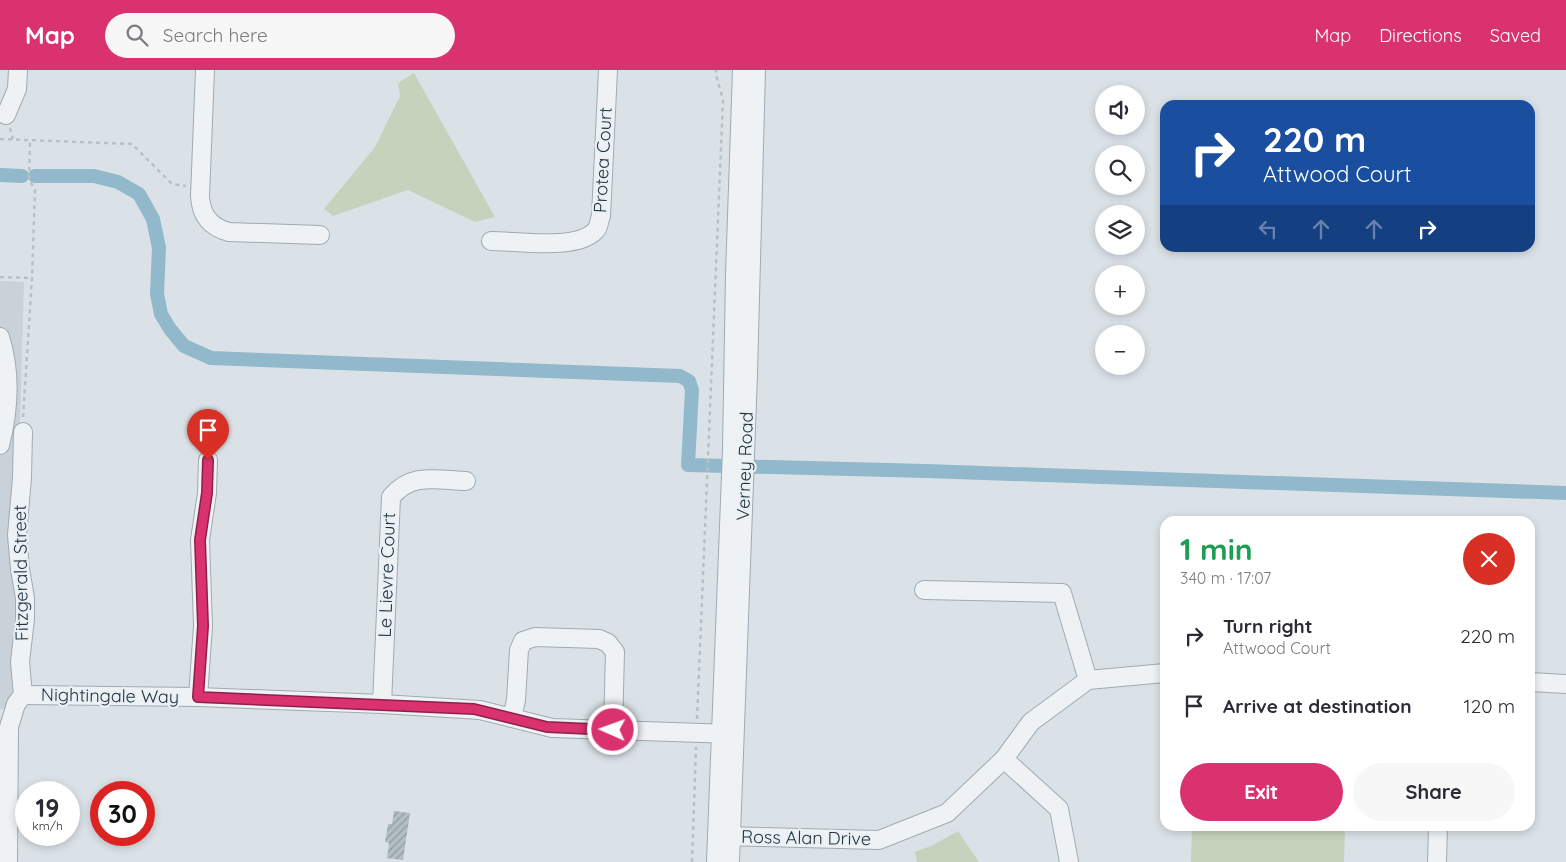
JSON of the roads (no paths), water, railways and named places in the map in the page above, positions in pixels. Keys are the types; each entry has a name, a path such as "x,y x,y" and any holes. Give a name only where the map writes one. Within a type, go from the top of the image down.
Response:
{"street":[{"path":"6,115 17,89 18,70"},
{"path":"205,70 200,187 200,203 203,213 211,224 228,232 320,235"},
{"name":"Protea Court","path":"491,240 569,243 584,239 597,230 600,216 608,70"},
{"name":"Verney Road","path":"739,449 736,265 742,70"},
{"name":"Verney Road","path":"716,862 724,836 756,70"},
{"path":"0,337 5,353 3,364 8,391 6,422 0,445"},
{"name":"Fitzgerald Street","path":"8,862 4,757 12,715 22,694 20,662 25,619 17,535 22,478 22,432"},
{"path":"198,697 203,626 200,540 207,493 208,460"},
{"name":"Le Lievre Court","path":"382,704 391,498 399,488 411,480 466,481"},
{"path":"924,590 1062,593 1088,680 1160,673"},
{"path":"512,718 516,700 518,653 523,641 535,637 599,640 608,643 615,652 613,730"},
{"name":"Ross Alan Drive","path":"724,836 879,840 947,813 1004,759 1031,722 1088,680"},
{"path":"1535,682 1566,684"},
{"name":"Nightingale Way","path":"22,694 198,697 474,709 547,727 728,734"},
{"path":"1004,759 1059,809 1068,862"},
{"path":"1437,862 1438,831"},
{"name":"Verney Road","path":"724,836 730,862"}],"waterway":[{"path":"0,175 22,176"},
{"path":"35,176 94,176 118,182 139,194 153,219 159,248 157,294 161,314 184,346 211,358 680,376 689,381 692,390 688,465 926,471 1566,493"}]}
